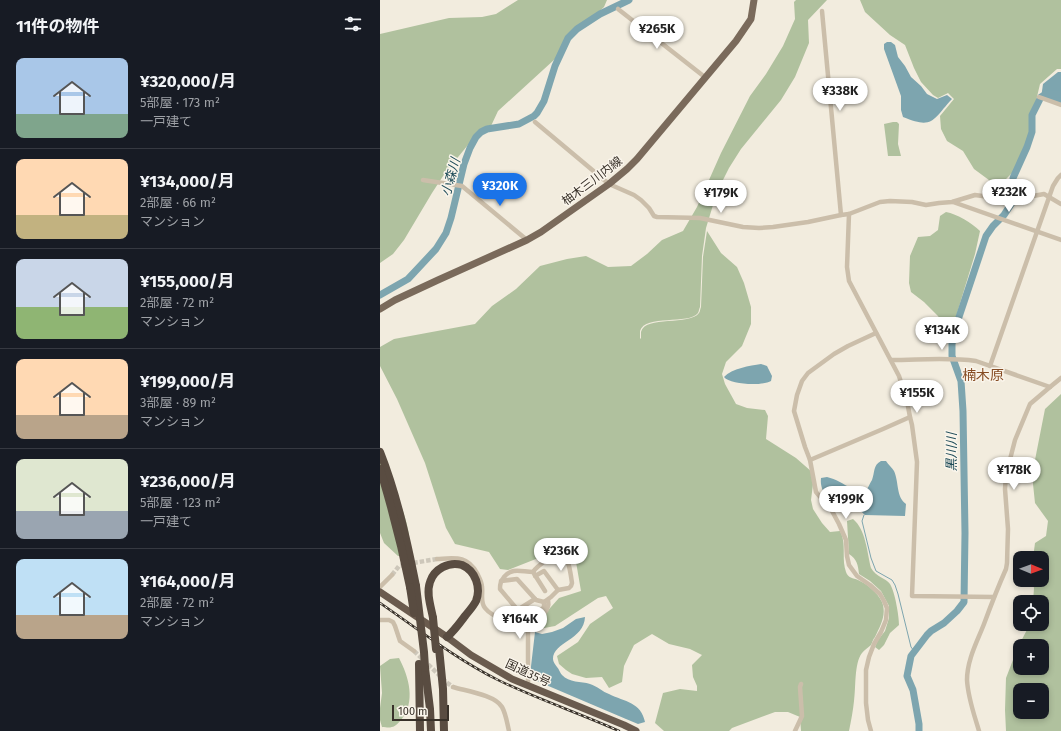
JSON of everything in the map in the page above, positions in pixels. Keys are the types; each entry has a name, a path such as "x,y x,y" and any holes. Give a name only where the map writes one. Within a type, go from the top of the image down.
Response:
{"highway":[{"path":"380,452 386,466 408,546 424,652 422,666 420,731"},
{"path":"380,469 413,587"},
{"path":"444,731 443,689 429,589 432,576 437,570 453,564 461,565 469,570 475,577 478,592 476,602 454,632 447,637"},
{"name":"国道35号","path":"380,592 493,669 528,686 636,731"},
{"path":"437,649 439,731"},
{"path":"422,666 426,691 425,731"},
{"path":"422,666 430,709 431,731"}],"main road":[{"name":"柚木三川内線","path":"380,309 395,300 527,240 541,232 609,184 637,159 736,41 751,19 754,0"}],"street":[{"path":"618,9 706,78"},
{"path":"822,11 841,214"},
{"path":"1039,97 1061,105"},
{"path":"535,122 609,184 634,195 641,200 654,216 657,217 700,218 743,227 773,228 841,214 849,214 880,202 890,201 912,202 926,205 952,202 974,195 1011,200 1044,194 1061,204"},
{"path":"990,366 1053,186 1061,175"},
{"path":"424,180 462,186 527,240"},
{"path":"952,202 1061,240"},
{"path":"849,214 849,281 901,382 912,425 917,462 912,596 994,597"},
{"path":"871,731 866,703 866,670 874,644 886,620 887,608 880,594 858,576 849,564 846,556 846,540 839,524 832,511 816,492 810,460 794,411 797,395 802,381 808,374 834,354 876,333"},
{"path":"891,360 964,359 976,361 1050,386"},
{"path":"979,731 968,689 968,671 975,646 1007,564 1008,529 1006,475 1015,440 1030,404 1061,378"},
{"path":"810,460 910,417"},
{"path":"437,559 461,558 466,560 472,565 482,585 482,601 485,608 494,616 514,624 522,625 528,623 544,607 546,601 558,590 571,586 572,583 567,559 564,555 557,554 536,568 534,574 544,591"},
{"path":"535,599 519,609 516,608 500,589 501,581 513,570 534,574 544,571 558,590"},
{"path":"380,587 392,574"},
{"path":"501,581 517,579 535,599 546,601"},
{"path":"528,686 528,632 531,624 544,614 548,607 546,601"},
{"path":"380,620 389,620 393,622 400,642 414,651"},
{"path":"795,731 802,716 801,684"},
{"path":"453,687 491,698 498,702 502,707 509,731"}],"green space":[{"path":"518,0 607,0 604,7 578,31 555,59 498,111 491,126 472,140 445,173 404,240 393,254 380,263 380,34 449,18 482,17 496,14"},
{"path":"796,0 827,0 808,20 809,43 795,77 781,100 741,149 729,168 717,192 706,228 702,256 700,307 698,313 693,317 650,323 644,326 640,331 640,338 641,339 641,332 644,327 650,324 687,319 694,317 699,313 701,307 703,257 707,231 721,253 737,267 744,283 751,307 751,324 742,346 726,362 722,374 725,384 736,404 747,408 765,410 768,416 766,439 796,458 812,472 813,484 811,500 813,509 830,532 840,531 843,541 844,562 848,576 858,580 872,589 882,602 884,611 881,625 871,645 859,657 854,705 849,731 801,731 800,717 788,712 775,712 732,728 729,731 664,731 655,723 663,693 680,689 697,691 697,686 693,677 692,665 702,655 690,649 669,644 652,634 634,645 624,666 622,682 609,688 602,677 586,678 572,674 559,664 557,656 578,642 590,624 613,608 606,596 598,598 555,626 539,629 534,626 559,598 581,591 576,562 562,549 552,548 546,555 508,570 500,569 489,552 455,544 446,528 425,463 397,399 380,366 380,347 394,339 475,324 492,306 516,289 540,266 586,256 608,267 631,266 662,240 683,231 697,207 721,153 750,96 766,74 783,46 795,19 794,2"},
{"path":"860,0 1061,0 1061,69 1057,69 1040,84 1036,101 1030,113 1031,129 1016,169 1006,179 993,183 974,169 963,151 947,141 941,129 940,116 954,99 948,93 938,98 933,95 921,82 905,45 890,35 865,12"},
{"path":"897,122 899,124 898,144 901,156 888,156 884,124"},
{"path":"946,212 964,219 980,231 975,254 954,323 949,330 924,302 911,292 909,283 910,256 918,237 930,236 938,230 940,216"},
{"path":"1061,394 1061,731 1006,731 1006,678 1013,660 1013,675 1049,675 1049,639 1022,639 1026,631 1049,631 1049,595 1034,595 1034,587 1049,587 1049,551 1034,551 1035,543 1046,536 1048,521 1035,503 1033,484 1034,465 1045,409"},
{"path":"380,456 405,517 409,542 408,551 405,556 398,556 384,543 380,533"},
{"path":"853,519 861,529 871,568 890,584 894,593 899,625 890,633 884,645 879,650 875,647 885,631 889,618 889,606 881,591 859,574 857,562 849,554 847,521"},
{"path":"399,658 406,673 410,697 406,713 401,720 395,726 382,727 380,720 382,693 380,666 390,659"}],"water":[{"path":"891,42 895,45 898,57 911,77 927,94 937,99 947,95 952,99 932,120 921,122 903,117 901,110 901,96 884,49 884,44"},
{"path":"1058,72 1061,72 1061,104 1041,98 1043,84"},
{"path":"761,364 767,366 772,376 771,381 767,383 739,383 727,380 724,377 736,369"},
{"path":"881,461 886,461 894,471 899,493 906,504 905,516 865,515 859,507 858,501 860,496 868,488 872,480 875,467"},
{"path":"827,477 851,488 847,509 832,501 825,494 822,489 821,478"},
{"path":"585,617 580,631 558,648 554,653 554,663 565,678 593,685 636,706 643,715 645,722 638,724 532,679 530,675 535,632 542,634 552,632 563,628 576,619"}],"waterway":[{"name":"小森川","path":"380,295 408,279 436,249 446,233 464,164 476,137 487,129 519,124 534,116 544,101 555,66 568,38 577,29 600,14 629,0"},
{"name":"黒川川","path":"919,731 913,690 907,676 911,656 927,635 944,623 964,602 965,533 963,411 961,381 952,356 952,344 957,323 986,236 1004,215 1015,198 1013,178 1032,132 1032,115 1041,97 1046,94 1061,94"},
{"path":"864,515 862,521 871,558 876,571 892,580 895,585 911,647 914,651"}],"tunnel":[{"path":"392,575 399,566 437,559"},
{"path":"414,651 453,687"}],"railway":[{"path":"380,603 482,672 619,731"}],"district":[{"name":"楠木原","path":"983,375"}]}
